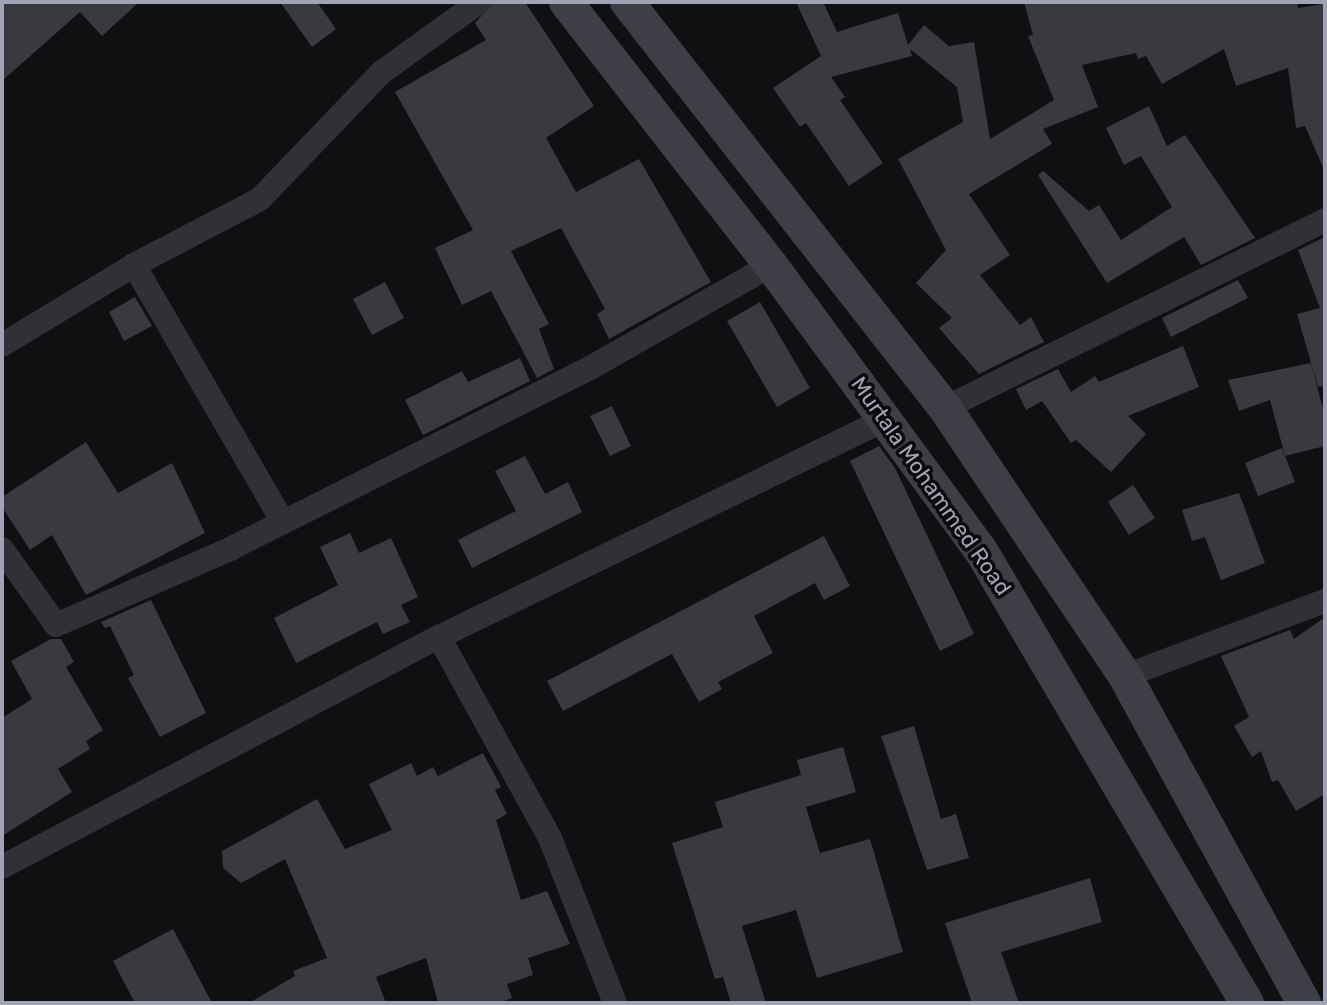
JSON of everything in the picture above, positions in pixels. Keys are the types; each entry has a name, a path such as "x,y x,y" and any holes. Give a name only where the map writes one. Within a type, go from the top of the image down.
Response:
{"main road":[{"name":"Murtala Mohammed Road","path":"566,2 771,265 980,549 1247,1003"},
{"path":"627,2 945,408 1125,676 1304,1003"}],"street":[{"path":"2,345 134,265 260,199 382,72 479,2"},
{"path":"945,408 1325,220"},
{"path":"134,265 283,522"},
{"path":"2,549 56,625 283,522 590,368 771,265"},
{"path":"2,867 439,637 886,419"},
{"path":"1125,676 1325,601"},
{"path":"439,637 550,838 615,1003"}],"building":[{"path":"2,2 139,2 102,36 80,12 2,81"},
{"path":"280,2 317,2 336,29 312,47"},
{"path":"494,2 525,2 594,106 546,138 576,192 639,159 711,282 609,339 597,314 605,309 561,228 511,251 549,324 539,329 554,369 537,378 491,291 462,305 435,248 473,230 395,92 486,40 475,23"},
{"path":"796,2 823,2 837,32 898,13 908,45 924,25 949,46 974,42 990,139 1054,100 1028,36 1033,35 1024,2 1297,2 1298,8 1323,4 1325,172 1305,126 1296,128 1288,68 1236,86 1224,49 1162,84 1146,56 1138,59 1136,53 1082,65 1098,107 1043,129 1052,144 969,194 1010,255 980,275 1020,325 1031,317 1044,342 979,374 939,328 952,318 916,283 946,250 898,159 963,122 957,87 910,49 912,56 831,77 845,97 840,100 883,163 849,186 806,123 800,127 773,88 821,56"},
{"path":"1149,106 1167,146 1185,135 1255,238 1201,265 1184,237 1107,283 1038,175 1043,171 1089,211 1099,205 1121,240 1172,207 1141,156 1124,165 1106,128"},
{"path":"1325,237 1325,386 1318,387 1297,314 1320,308 1298,250"},
{"path":"1238,280 1248,298 1171,337 1162,318"},
{"path":"385,282 404,318 372,335 353,299"},
{"path":"135,297 152,326 124,341 109,312"},
{"path":"760,302 810,388 777,407 727,321"},
{"path":"1183,346 1199,387 1128,416 1146,434 1111,472 1076,440 1071,443 1042,401 1026,410 1016,389 1058,369 1071,392 1095,376 1099,382"},
{"path":"520,358 530,381 423,435 405,400 462,371 468,382"},
{"path":"1311,363 1325,417 1325,446 1285,456 1270,400 1239,411 1228,380"},
{"path":"612,406 631,446 610,456 590,416"},
{"path":"86,442 118,493 172,463 205,533 86,595 52,535 30,550 2,507 2,497"},
{"path":"879,446 895,468 974,634 940,651 850,461"},
{"path":"1282,448 1295,482 1258,496 1245,463"},
{"path":"525,456 545,494 568,482 582,512 472,568 458,540 516,511 495,471"},
{"path":"1133,485 1155,518 1129,535 1108,502"},
{"path":"1239,493 1265,563 1221,580 1205,537 1192,541 1182,510"},
{"path":"350,533 359,553 391,538 418,597 401,605 410,622 383,634 377,622 296,663 274,618 338,585 320,547"},
{"path":"824,536 850,586 824,600 815,583 754,616 773,653 718,682 722,689 699,702 672,654 563,711 547,681"},
{"path":"151,600 206,713 160,737 128,678 134,675 110,626 105,628 101,622"},
{"path":"1325,617 1325,794 1296,811 1278,780 1272,782 1261,751 1252,757 1234,726 1249,717 1221,656 1290,630 1294,639"},
{"path":"51,639 61,639 74,662 66,667 103,730 86,741 90,749 58,769 72,792 2,836 2,718 32,699 11,661"},
{"path":"914,726 941,819 956,814 969,858 927,870 881,736"},
{"path":"843,747 856,792 806,807 820,853 870,839 903,952 817,978 796,910 742,926 766,1003 731,1003 723,977 715,979 672,843 723,827 715,802 801,775 797,760"},
{"path":"483,753 501,787 495,790 507,814 496,820 521,900 547,891 570,944 528,958 533,975 507,984 512,998 498,1003 438,1003 426,958 376,977 386,1003 249,1003 295,976 293,971 327,958 285,859 241,883 223,868 222,851 317,799 345,849 392,830 369,784 411,763 417,776 433,767 438,776"},
{"path":"1090,878 1102,922 1001,952 1019,1003 972,1003 945,923"},
{"path":"173,929 212,1003 135,1003 113,961"}]}
